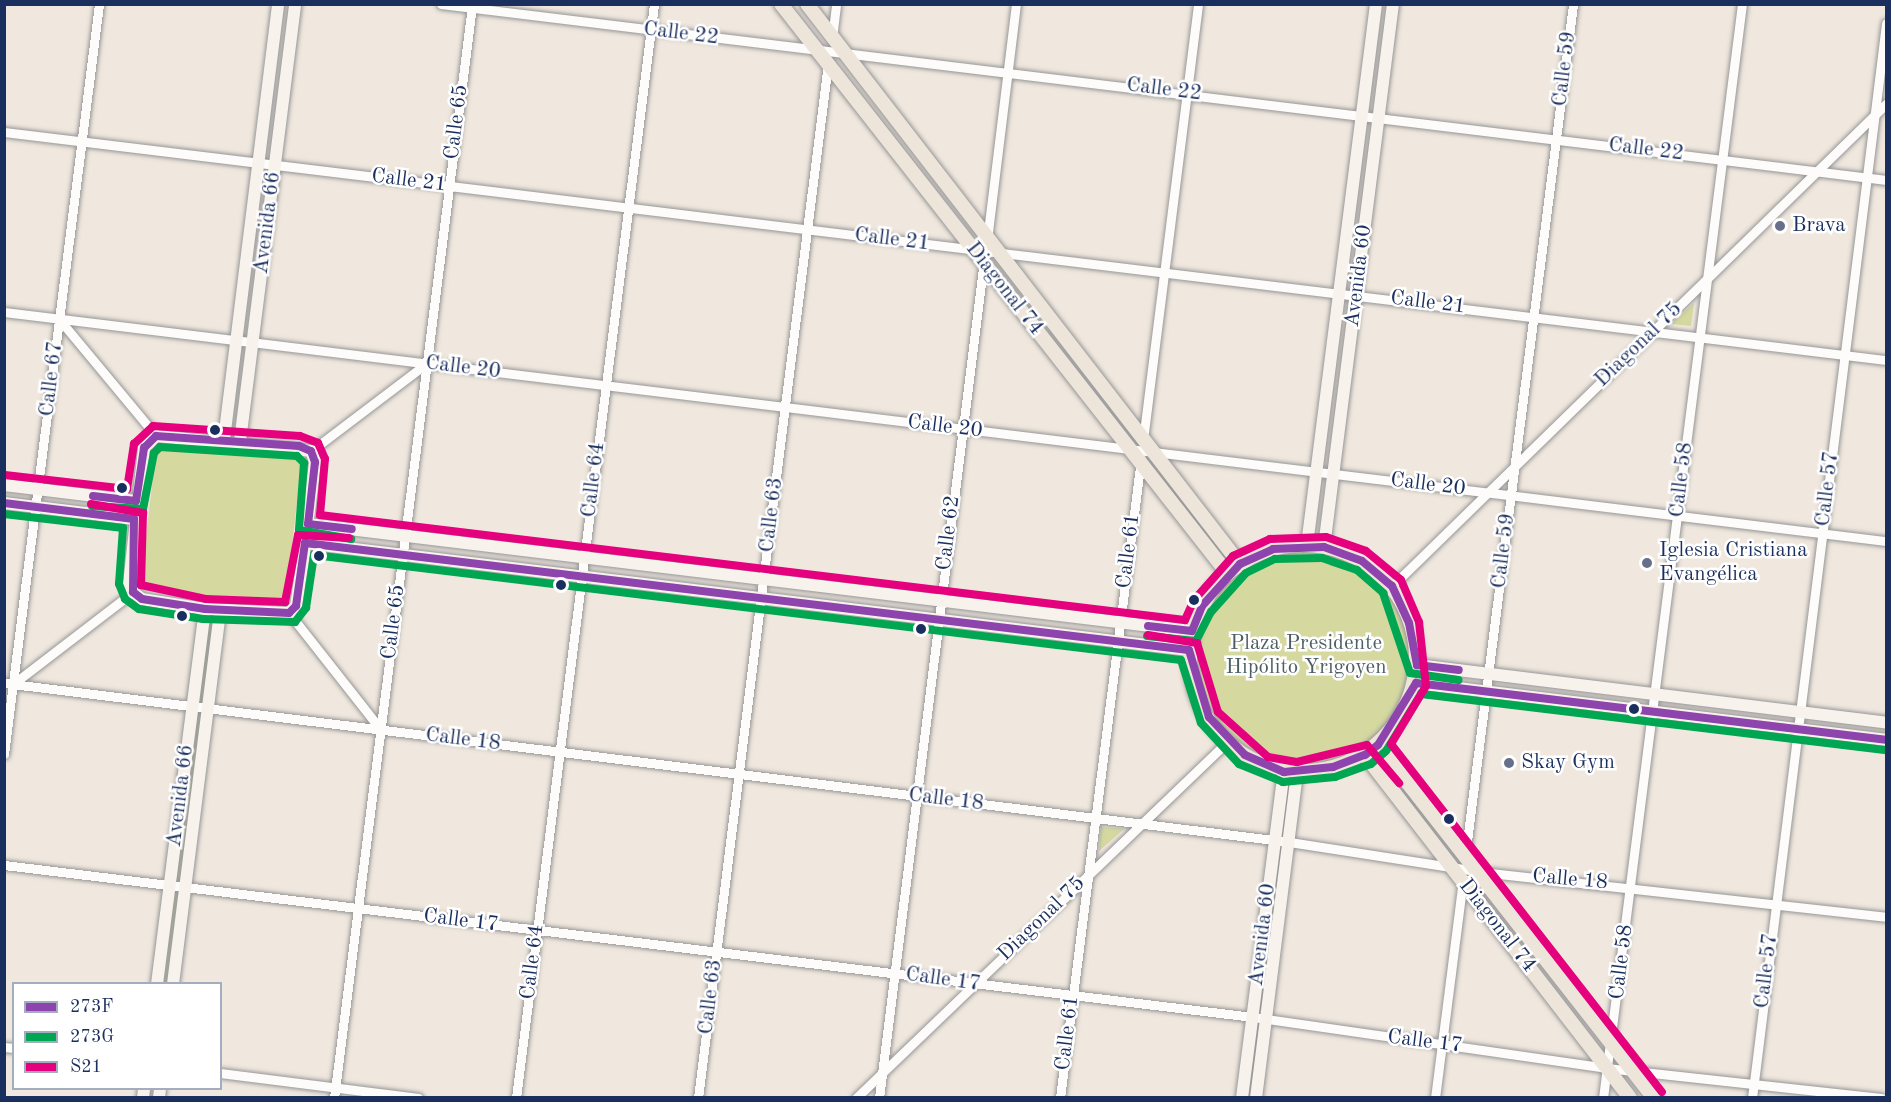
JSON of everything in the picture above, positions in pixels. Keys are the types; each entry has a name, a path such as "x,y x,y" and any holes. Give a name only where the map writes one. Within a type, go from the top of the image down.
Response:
{"main road":[{"name":"Avenida 66","path":"224,439 278,4"},
{"name":"Avenida 66","path":"240,441 295,4"},
{"name":"Diagonal 74","path":"781,4 831,47"},
{"name":"Diagonal 74","path":"807,4 831,47 986,250 1142,450 1240,564"},
{"name":"Avenida 60","path":"1307,545 1376,4"},
{"name":"Avenida 60","path":"1324,547 1393,4"},
{"name":"Diagonal 74","path":"831,47 828,64 986,250"},
{"path":"156,436 224,439 311,451 315,462 308,524 296,606 289,613 205,609 142,599 133,592 129,584 134,519 144,448 156,436"},
{"name":"Diagonal 74","path":"1142,450 1228,574"},
{"path":"4,485 136,501"},
{"path":"4,503 134,519"},
{"path":"308,524 1192,631"},
{"path":"305,543 1189,650"},
{"path":"1307,545 1324,547 1362,561 1392,586 1409,623 1417,665 1416,683 1378,745 1365,755 1290,773 1264,766 1228,741 1196,687 1189,650 1192,631 1202,606 1228,574 1240,564 1273,549 1307,545"},
{"name":"Avenida 66","path":"157,982 205,609"},
{"name":"Avenida 66","path":"173,982 220,610"},
{"path":"1417,665 1887,723"},
{"path":"1416,683 1887,740"},
{"name":"Diagonal 74","path":"1378,745 1463,868 1630,1098"},
{"name":"Diagonal 74","path":"1365,755 1612,1044 1654,1098"},
{"name":"Avenida 60","path":"1242,1098 1275,840 1290,773"},
{"name":"Avenida 60","path":"1257,1098 1289,842 1290,773"}],"street":[{"name":"Calle 67","path":"4,754 9,683 36,507 99,4"},
{"name":"Calle 22","path":"441,4 472,6 651,30 831,47 1887,180"},
{"name":"Calle 64","path":"516,1098 654,4"},
{"path":"831,47 836,4"},
{"name":"Calle 62","path":"879,1098 1016,4"},
{"name":"Calle 61","path":"1060,1098 1198,4"},
{"name":"Calle 59","path":"1435,1098 1573,4"},
{"name":"Calle 58","path":"1603,1098 1606,1068 1612,1044 1742,4"},
{"name":"Calle 65","path":"335,1092 472,6"},
{"name":"Calle 57","path":"1752,1098 1887,24"},
{"name":"Calle 63","path":"698,1098 828,64"},
{"name":"Diagonal 75","path":"1392,586 1887,104"},
{"name":"Calle 21","path":"4,132 1887,360"},
{"name":"Calle 20","path":"4,312 1887,541"},
{"path":"59,319 156,436"},
{"path":"311,451 427,363"},
{"path":"9,683 133,592"},
{"path":"289,613 381,729"},
{"name":"Calle 18","path":"9,683 1275,840 1463,868 1887,917"},
{"name":"Diagonal 75","path":"856,1098 1228,741"},
{"name":"Calle 17","path":"4,866 973,985 1253,1017 1266,1022 1442,1043 1606,1068 1631,1068 1753,1081 1881,1098"},
{"path":"222,1073 335,1092 418,1098"}],"green space":[{"path":"1694,303 1691,326 1671,324"},
{"path":"157,443 302,460 285,604 140,588"},
{"name":"Plaza Presidente Hipólito Yrigoyen","path":"1294,550 1316,550 1336,554 1356,562 1381,581 1400,606 1408,626 1412,657 1408,688 1400,708 1381,733 1356,752 1336,760 1316,764 1294,764 1274,760 1254,752 1222,725 1210,708 1202,688 1198,668 1198,646 1202,626 1210,606 1237,574 1254,562 1274,554"},
{"path":"210,619 215,624 169,982 161,982 205,623"},
{"path":"1101,827 1124,829 1099,851"}],"transit line":[{"name":"S21","path":"5,475 127,489 134,444 153,426 300,436 318,443 325,459 320,515 1185,620 1194,600 1233,556 1270,539 1326,537 1366,551 1401,580 1419,622 1426,686 1391,744 1662,1092"},
{"name":"273F","path":"93,496 136,501 144,448 156,436 299,446 311,451 315,462 308,524 352,529"},
{"name":"273G","path":"92,506 143,509 154,453 160,447 297,456 304,463 299,530 351,539"},
{"name":"273F","path":"4,503 134,519 133,592 142,599 205,609 289,613 296,606 305,543 1189,650 1209,717 1245,755 1284,772 1333,767 1365,755 1378,745 1416,683 1886,740"},
{"name":"S21","path":"91,504 143,513 141,585 206,599 285,602 298,535 349,538"},
{"name":"273G","path":"4,514 123,528 119,584 125,599 139,609 203,619 295,622 306,608 314,555 1181,660 1201,723 1239,764 1283,782 1335,777 1371,764 1386,751 1421,694 1885,750"},
{"name":"273F","path":"1148,626 1192,631 1202,606 1240,564 1273,549 1324,547 1362,561 1392,586 1409,623 1417,665 1459,670"},
{"name":"273G","path":"1147,636 1196,641 1211,612 1246,573 1275,559 1322,558 1357,570 1383,593 1410,673 1458,680"},
{"name":"S21","path":"1148,635 1197,643 1218,712 1268,757 1297,762 1367,745 1399,783"}],"place":[{"name":"Brava","path":"1780,226"},
{"name":"Iglesia Cristiana Evangélica","path":"1647,563"},
{"name":"Skay Gym","path":"1509,763"}]}
